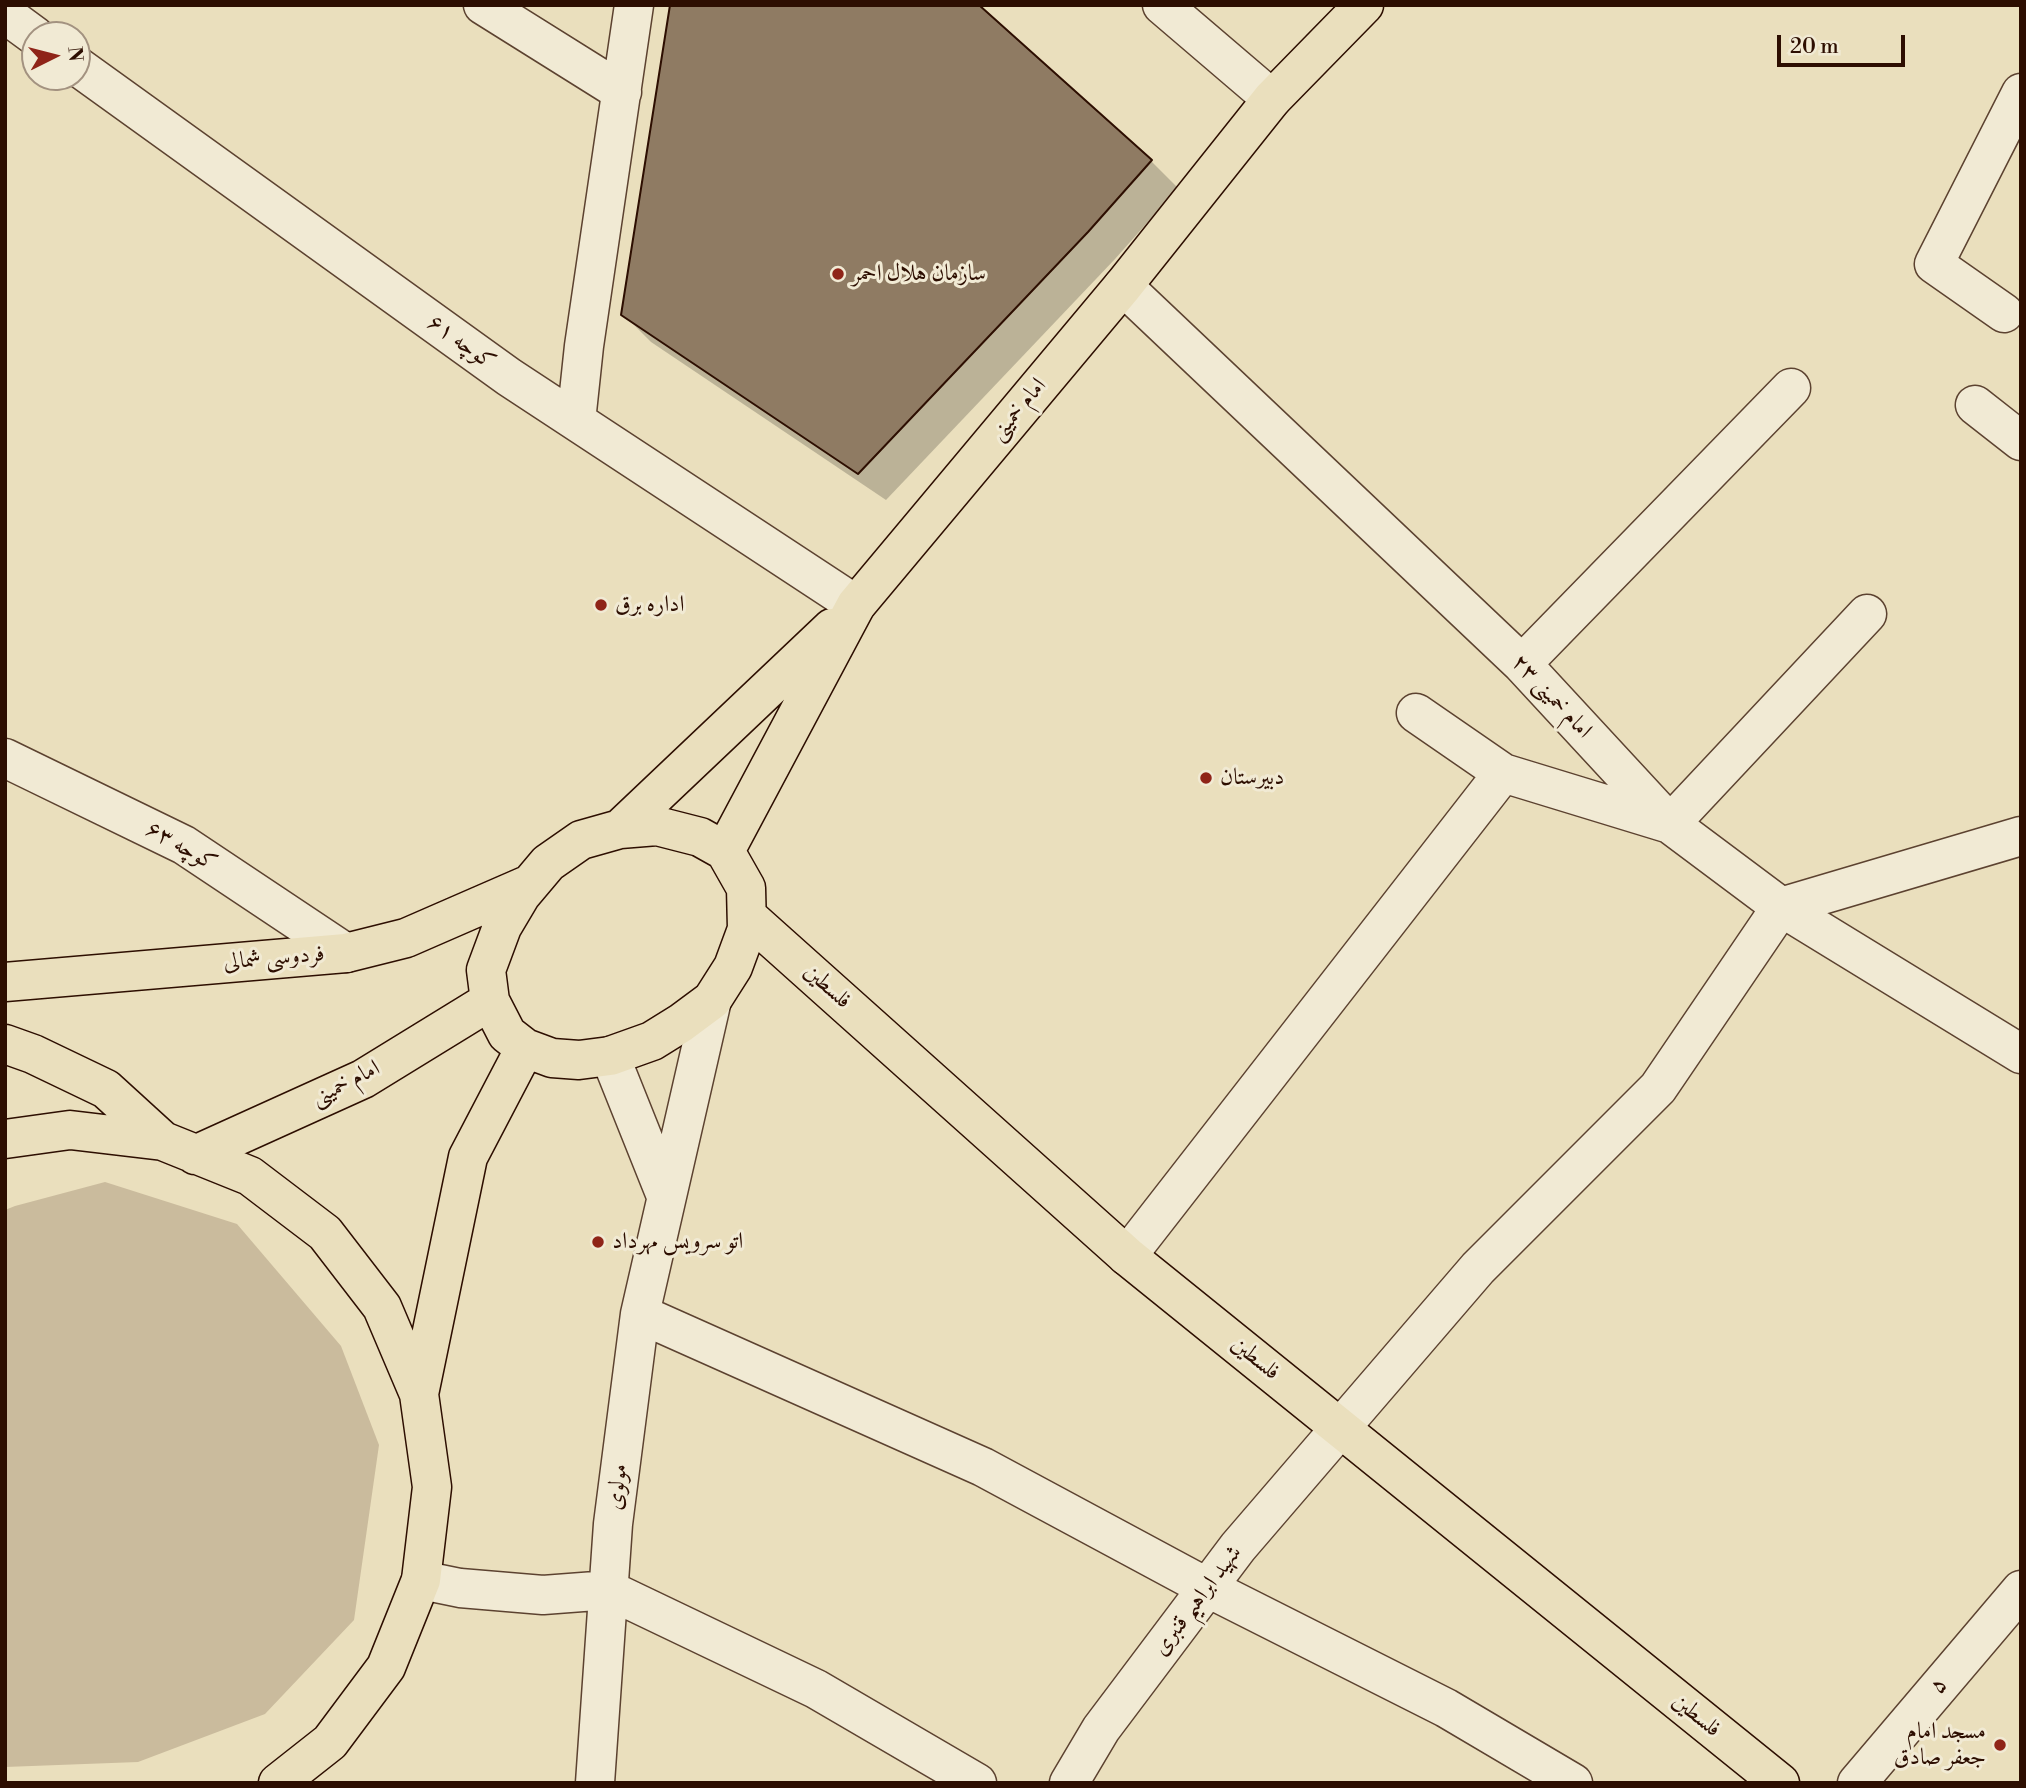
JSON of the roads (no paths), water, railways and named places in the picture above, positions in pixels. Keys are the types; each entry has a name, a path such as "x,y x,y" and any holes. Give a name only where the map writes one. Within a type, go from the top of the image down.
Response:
{"main road":[{"name":"امام خمینی","path":"725,851 856,605 1123,286 1272,99 1364,5"},
{"path":"620,829 856,605"},
{"path":"657,826 700,836 725,851 746,888 747,929 733,967 712,1000 652,1041 610,1056 579,1060 552,1058 525,1048 508,1034 490,1000 486,970 502,927 530,884 548,863 581,840 620,829 657,826"},
{"name":"فردوسی شمالی","path":"5,982 346,953 406,938 530,884"},
{"name":"فلسطین","path":"747,916 1127,1256 1780,1783"},
{"name":"امام خمینی","path":"179,1148 363,1079 490,1000"},
{"path":"5,1044 33,1054 106,1089 179,1148"},
{"path":"419,1394 468,1157 525,1048"},
{"path":"5,1139 70,1130 179,1148 250,1177 325,1233 382,1307 419,1394 432,1487 421,1580 386,1667 330,1742 278,1783"}],"street":[{"path":"483,5 622,92"},
{"path":"576,421 584,346 634,5"},
{"path":"1162,5 1272,99"},
{"path":"5,14 21,26"},
{"name":"کوچه ۶۱","path":"91,76 509,377 856,605"},
{"path":"2004,313 1934,264 2021,93"},
{"name":"امام خمینی ۲۳","path":"1123,286 1522,664 1671,824 1781,907 2021,1054"},
{"path":"1522,664 1791,388"},
{"path":"1975,405 2021,441"},
{"path":"1416,713 1503,773 1671,824 1867,614"},
{"name":"کوچه ۶۳","path":"5,758 184,845 346,953"},
{"path":"1127,1256 1503,773"},
{"path":"1781,907 2021,836"},
{"name":"شهید ابراهیم قنبری","path":"1069,1783 1101,1729 1238,1547 1478,1268 1658,1088 1781,907"},
{"name":"مولوی","path":"595,1783 613,1524 640,1314 712,1000"},
{"path":"610,1056 666,1196"},
{"path":"640,1314 983,1467 1208,1588 1446,1708 1573,1783"},
{"path":"421,1580 460,1588 543,1595 609,1590 816,1689 977,1783"},
{"name":"۵","path":"1857,1783 2021,1590"}],"place":[{"name":"سازمان هلال احمر","path":"838,274"},
{"name":"اداره برق","path":"601,605"},
{"name":"دبیرستان","path":"1206,778"},
{"name":"اتو سرویس مهرداد","path":"598,1242"},
{"name":"مسجد امام جعفر صادق","path":"2000,1745"}]}
